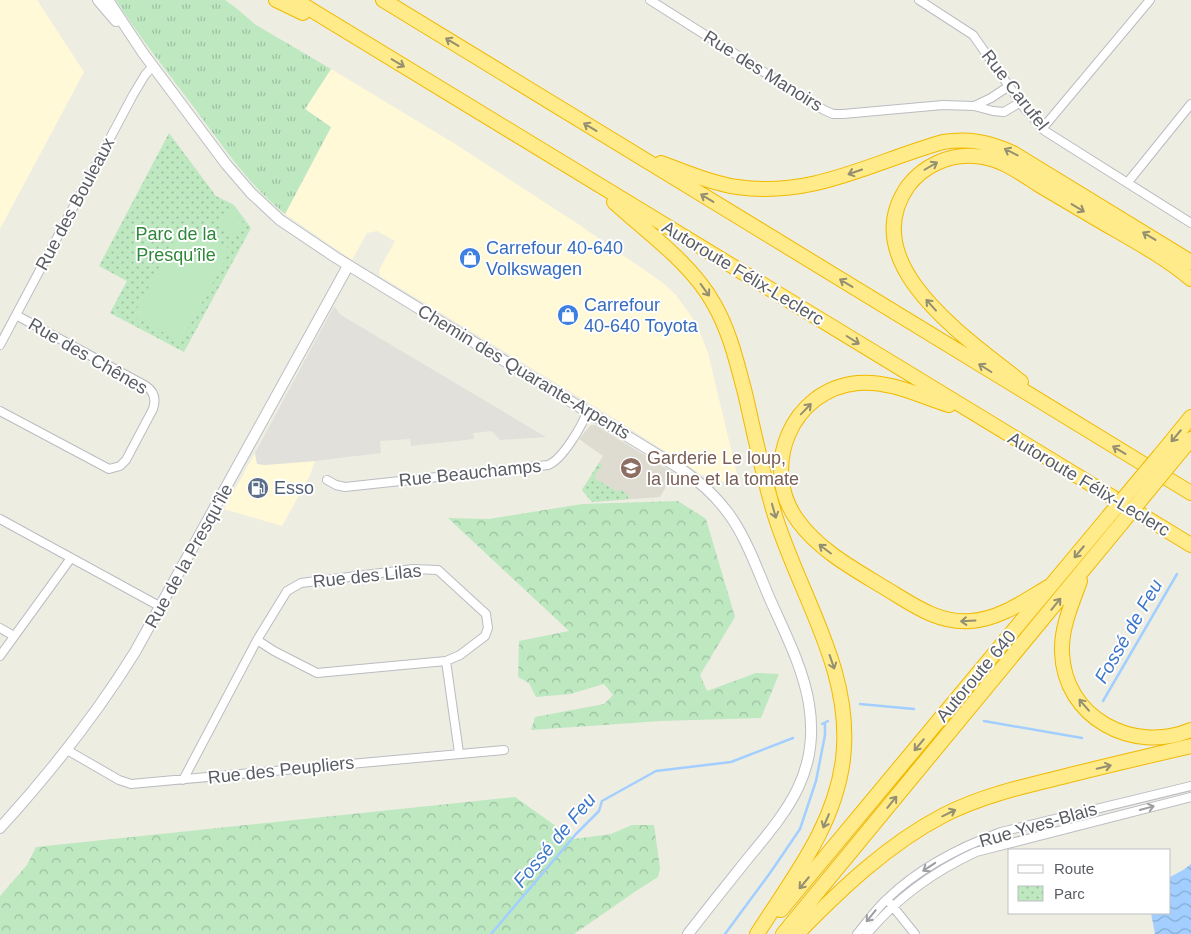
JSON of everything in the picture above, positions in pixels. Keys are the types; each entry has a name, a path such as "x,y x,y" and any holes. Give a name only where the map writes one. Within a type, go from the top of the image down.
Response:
{"highway":[{"path":"276,0 356,37"},
{"name":"Autoroute Félix-Leclerc","path":"295,0 1190,546"},
{"path":"383,0 1191,493"},
{"path":"632,152 720,183 745,188 781,189 830,180 943,142 955,140 977,141 997,146 1013,153 1191,262"},
{"path":"1056,412 943,318 911,281 898,256 894,227 901,199 915,178 935,164 958,156 975,156 999,162 1016,170 1115,230 1191,279"},
{"path":"587,178 684,265 705,290 719,312 735,354 778,523 828,650 840,689 845,743 841,772 833,805 814,845 757,934"},
{"path":"971,412 878,383 848,384 829,391 819,397 802,414 786,440 782,451 780,472 784,495 788,504 803,528 829,552 917,608 942,619 972,621 992,617 1050,586"},
{"name":"Autoroute 640","path":"762,934 1050,586 1115,521 1166,458 1191,417"},
{"name":"Autoroute 640","path":"1166,458 1191,439"},
{"name":"Autoroute 640","path":"784,934 1083,571 1115,521"},
{"path":"1083,571 1068,614 1062,642 1062,654 1066,673 1076,697 1098,719 1113,729 1128,735 1144,738 1163,738 1191,730"},
{"path":"797,934 878,858 924,827 956,809 1001,792 1191,746"}],"street":[{"path":"98,0 140,49"},
{"path":"108,0 140,49"},
{"name":"Rue des Manoirs","path":"650,0 833,114 943,105 974,106 1004,112 1021,102"},
{"name":"Rue Carufel","path":"919,0 973,35 1034,121 1042,129 1191,222"},
{"path":"1042,129 1150,0"},
{"name":"Chemin des Quarante-Arpents","path":"140,49 226,164 251,193 289,226 348,266 684,471 710,490 736,524 759,573 802,677 809,703 811,726 809,755 803,778 782,817 688,934"},
{"name":"Rue des Bouleaux","path":"0,345 146,73 153,66"},
{"name":"Rue des Manoirs","path":"974,106 1009,86"},
{"path":"1128,182 1191,104"},
{"name":"Rue de la Presqu'île","path":"0,828 67,750 122,672 161,607 348,266"},
{"name":"Rue des Chênes","path":"0,411 109,469 120,466 126,460 155,402 153,392 146,386 16,315"},
{"name":"Rue Beauchamps","path":"327,480 336,486 345,487 548,465 554,462 583,423 587,411"},
{"path":"0,519 161,607"},
{"path":"0,656 71,558"},
{"name":"Rue des Lilas","path":"183,780 257,640 287,591 301,583 413,569 438,570 486,614 488,628 485,636 460,655 446,661"},
{"path":"0,628 14,636"},
{"path":"257,640 317,673 446,661 459,753"},
{"name":"Rue des Peupliers","path":"67,750 119,780 131,784 504,750"},
{"name":"Rue Yves-Blais","path":"857,934 887,899 916,875 965,846 1001,832 1191,786"},
{"name":"Rue Yves-Blais","path":"867,934 893,906 939,872 976,852 1191,797"},
{"path":"887,899 915,934"}],"shaded area":[{"path":"0,0 37,0 84,72 0,229"},
{"path":"331,69 452,142 578,224 663,283 676,295 693,319 708,353 740,487 702,475 615,419 380,276 379,270 395,241 377,231 367,233 352,260 285,214 331,128 305,109"},
{"path":"334,306 346,318 546,437 500,440 492,431 473,433 474,439 411,446 410,439 380,441 381,453 315,461 257,464 255,453"},
{"name":"Garderie Le loup, la lune et la tomate","path":"591,425 595,425 674,473 660,497 592,502 582,490 603,456 579,439"},
{"path":"255,453 256,461 264,465 315,461 310,475 282,526 224,509"}],"green space":[{"path":"116,0 225,0 256,25 331,69 305,109 331,127 285,214 259,190 235,163 144,41"},
{"name":"Parc de la Presqu'île","path":"169,133 216,196 234,205 251,228 184,352 110,313 127,281 99,266"},
{"path":"232,209 244,224 229,237 217,222"},
{"path":"183,223 231,249 181,342 133,316"},
{"path":"599,463 602,465 594,478 618,492 620,489 628,495 628,499 592,502 582,490"},
{"path":"678,501 706,519 735,617 700,675 707,691 756,673 779,674 761,718 661,721 531,730 535,717 604,704 613,695 604,684 570,694 536,697 529,683 518,677 519,641 569,631 448,518 489,519 582,504"},
{"path":"515,797 574,839 611,834 632,825 654,825 660,868 658,877 574,934 0,934 0,896 27,865 36,847"}],"water":[{"path":"1191,864 1191,934 1155,934 1151,914 1171,914 1171,876"}],"waterway":[{"name":"Fossé de Feu","path":"1103,701 1177,574"},
{"name":"Fossé de Feu","path":"860,704 914,709"},
{"name":"Fossé de Feu","path":"822,724 828,721"},
{"name":"Fossé de Feu","path":"984,721 1082,738"},
{"path":"725,934 800,829 816,781 825,735 825,723"},
{"name":"Fossé de Feu","path":"491,934 576,834 599,811 602,801 656,771 731,762 793,738"}],"place":[{"name":"Carrefour 40-640 Volkswagen","path":"470,258"},
{"name":"Carrefour 40-640 Toyota","path":"568,315"},
{"name":"Garderie Le loup, la lune et la tomate","path":"631,468"},
{"name":"Esso","path":"258,488"}]}
